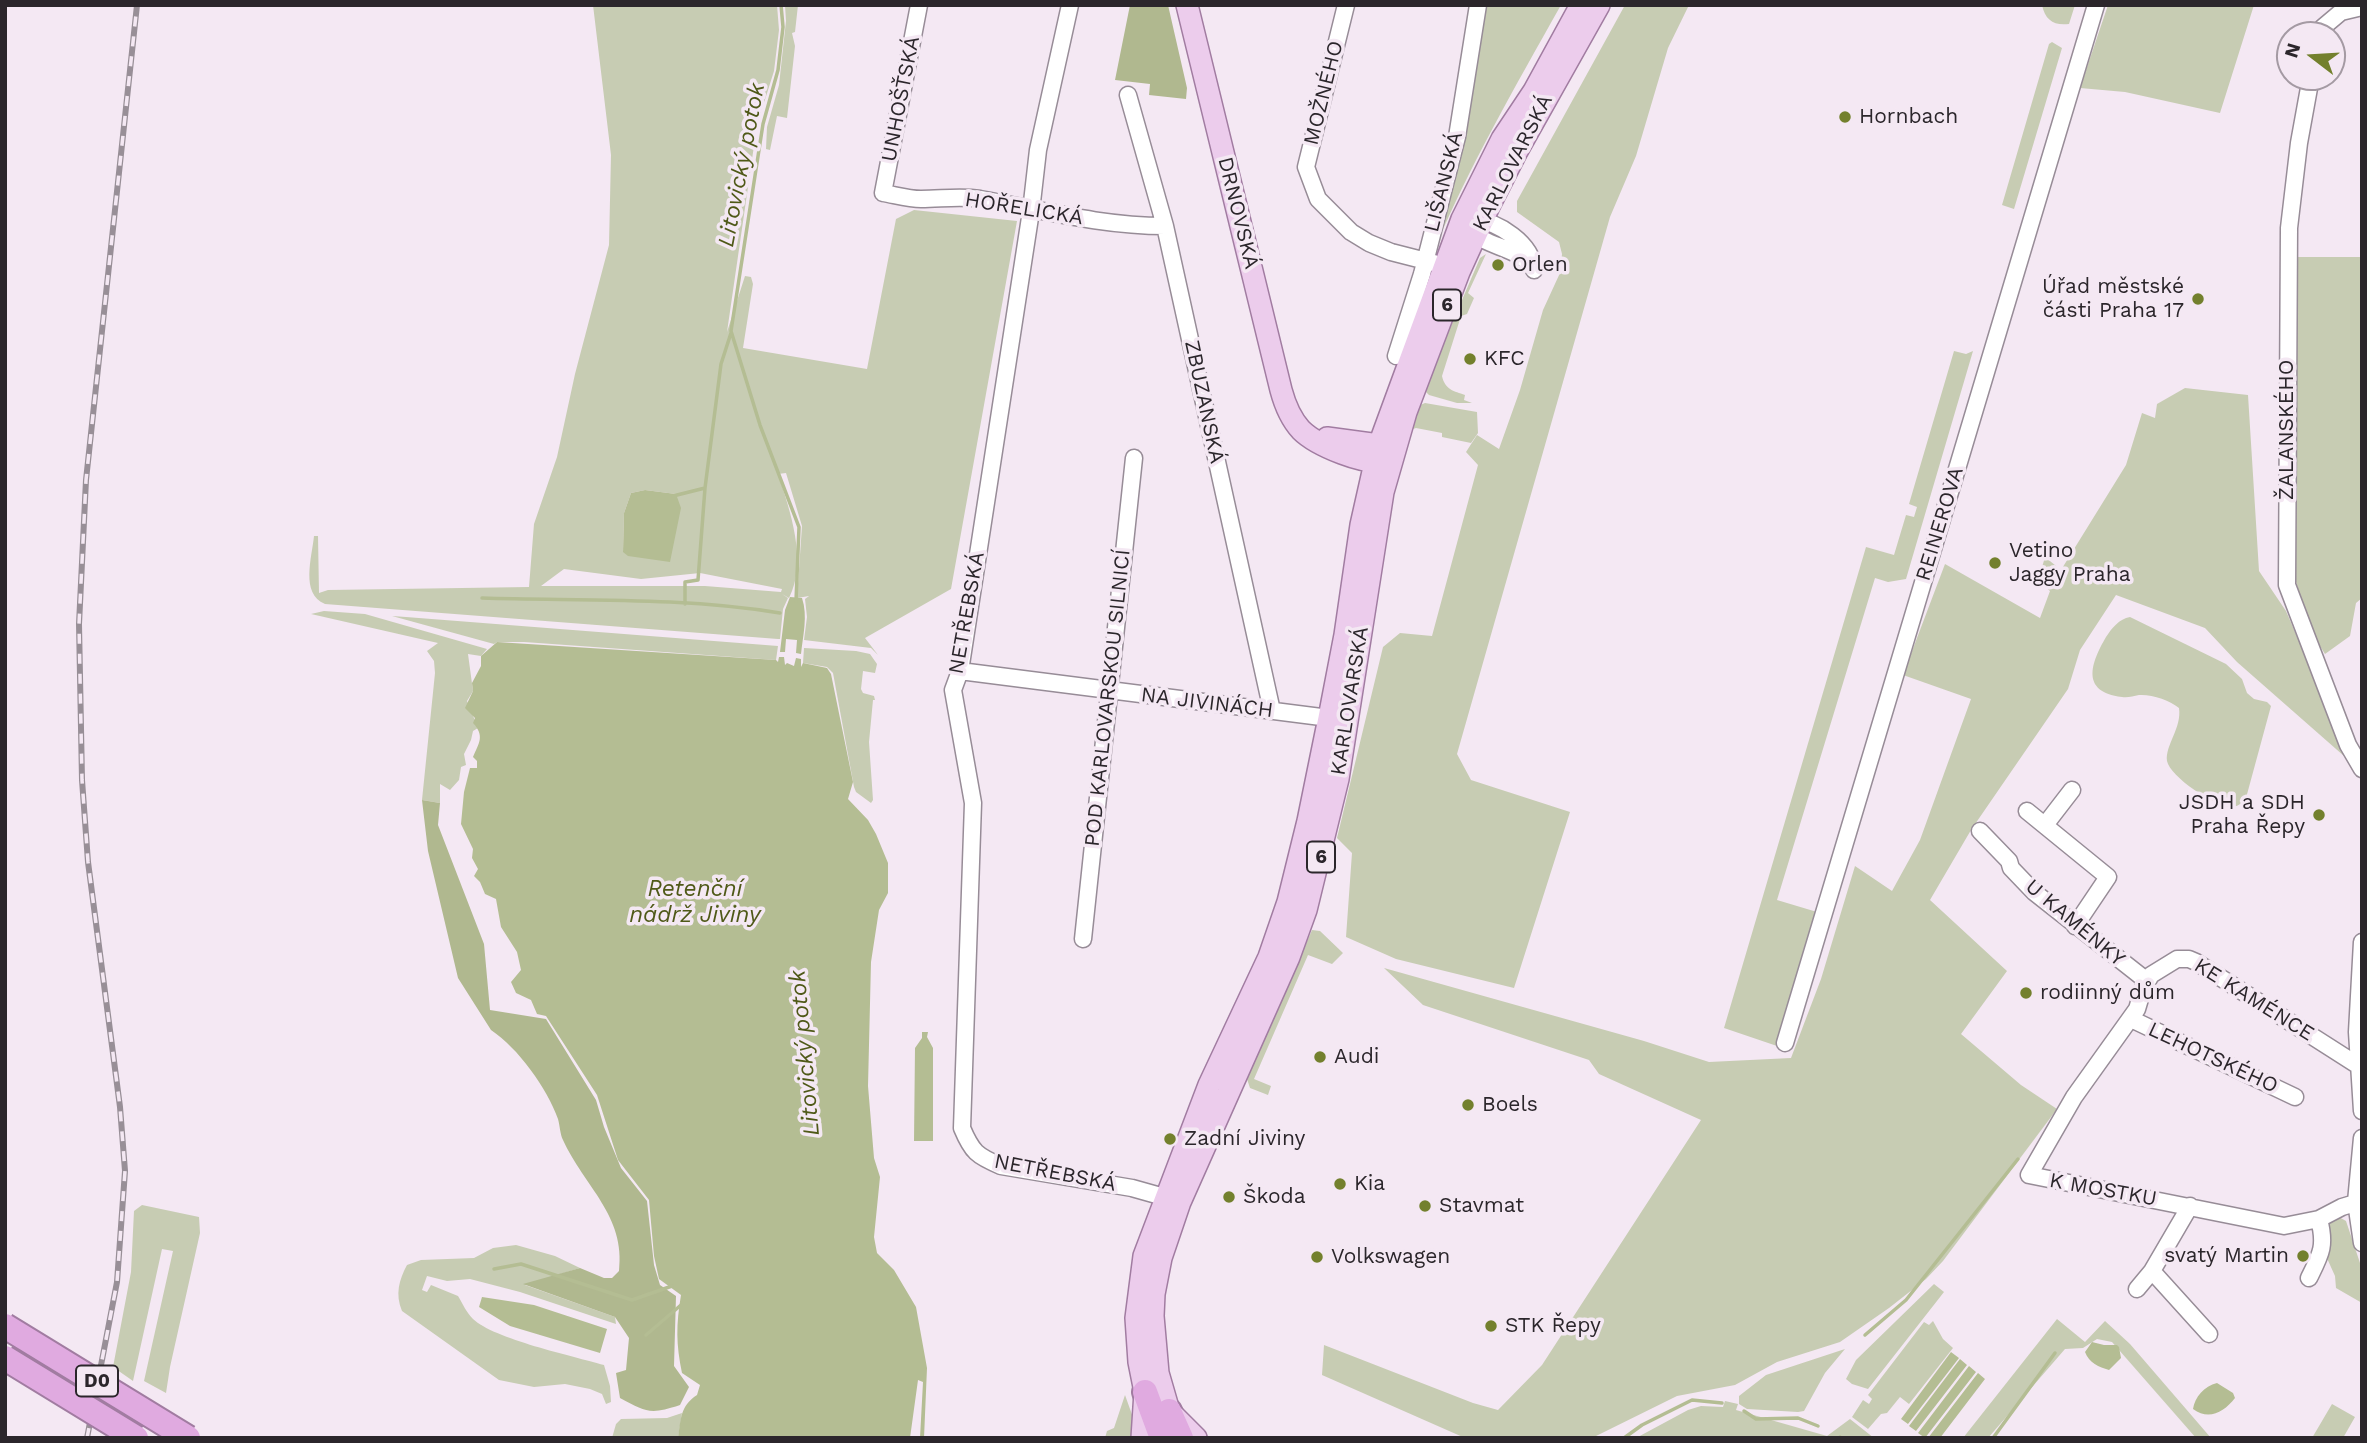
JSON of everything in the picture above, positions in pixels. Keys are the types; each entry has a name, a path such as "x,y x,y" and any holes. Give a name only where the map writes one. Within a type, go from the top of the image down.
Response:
{"highway":[{"name":"D0","path":"5,1326 188,1438"},
{"name":"D0","path":"5,1358 136,1438"},
{"name":"6","path":"1145,1392 1162,1438"},
{"name":"6","path":"1169,1411 1181,1438"}],"main road":[{"name":"DRNOVSKÁ","path":"1187,5 1281,390 1293,419 1304,433 1321,444 1351,456 1382,454"},
{"name":"KARLOVARSKÁ","path":"1169,1411 1158,1373 1154,1344 1154,1294 1161,1258 1180,1202 1286,965 1306,910 1338,779 1375,534 1382,454 1420,375 1502,139 1534,91 1581,5"},
{"name":"KARLOVARSKÁ","path":"1142,1438 1145,1392 1137,1348 1137,1297 1144,1256 1164,1197 1209,1085 1278,932 1306,833 1345,635 1361,525 1382,454 1446,267 1517,151 1599,5"},
{"path":"1169,1411 1196,1438"}],"street":[{"name":"UNHOŠŤSKÁ","path":"884,193 919,5"},
{"name":"NETŘEBSKÁ","path":"1070,5 1038,150 1031,211 960,671 953,690 973,803 962,1128 971,1149 1001,1166 1132,1188 1164,1197"},
{"name":"MOŽNÉHO","path":"1346,5 1306,167 1318,199 1351,232 1380,248 1446,267"},
{"name":"LIŠANSKÁ","path":"1396,356 1425,261 1457,137 1478,5"},
{"name":"REINEROVA","path":"1785,1043 2096,5"},
{"path":"2332,21 2341,12 2362,7"},
{"name":"ŽALANSKÉHO","path":"2308,91 2289,228 2287,585 2348,745 2362,769"},
{"name":"ZBUZANSKÁ","path":"1128,95 1166,226 1272,711"},
{"name":"HOŘELICKÁ","path":"884,193 920,199 940,196 977,199 1031,211 1133,226 1166,226"},
{"name":"POD KARLOVARSKOU SILNICÍ","path":"1083,939 1134,458"},
{"name":"NA JIVINÁCH","path":"960,671 1329,718"},
{"path":"2045,825 2072,790"},
{"path":"2027,811 2108,877 2075,926"},
{"name":"U KAMÉNKY","path":"1980,831 2034,892 2147,981"},
{"path":"2362,942 2357,1032 2362,1111"},
{"name":"KE KAMÉNCE","path":"2147,981 2167,963 2181,958 2189,959 2360,1067"},
{"name":"K MOSTKU","path":"2147,981 2131,1019 2074,1097 2029,1175 2284,1226 2319,1219 2359,1201"},
{"name":"LEHOTSKÉHO","path":"2131,1019 2295,1097"},
{"path":"2362,1138 2359,1201 2362,1242"},
{"path":"2137,1289 2152,1271 2190,1206"},
{"path":"2309,1278 2322,1252 2324,1239 2319,1219"},
{"path":"2152,1271 2209,1334"}],"shaded area":[{"path":"593,5 777,5 779,30 774,71 757,125 727,332 745,276 751,277 753,284 743,348 867,369 896,219 914,210 1017,221 951,589 865,638 878,655 871,648 804,640 807,617 805,599 809,596 797,598 802,526 786,473 778,474 795,536 797,568 789,598 782,594 788,598 783,609 780,639 325,604 312,592 309,574 314,536 318,536 319,593 328,590 529,587 534,524 557,457 575,374 609,245 611,155","holes":["645,490 676,494 623,552 624,513 631,493","564,569 641,579 700,573 782,589 781,592 705,586 541,586"]},
{"path":"785,5 798,5 795,32 792,33 795,46 787,118 777,116 770,150 766,149 767,127 779,85 786,21"},
{"path":"1130,5 1168,5 1187,88 1186,99 1149,95 1150,84 1115,80"},
{"path":"1483,5 1561,5 1477,159 1432,255"},
{"path":"1625,5 1689,5 1668,48 1636,156 1610,217 1457,754 1471,780 1570,812 1514,988 1396,959 1346,937 1352,853 1337,838 1383,647 1400,633 1432,636 1478,465 1466,452 1477,435 1499,449 1520,390 1543,310 1560,273 1562,254 1559,242 1517,212 1517,201"},
{"path":"2042,5 2075,5 2069,24 2051,21 2045,15"},
{"path":"2108,5 2254,5 2220,113 2125,92 2080,88"},
{"path":"2052,42 2062,48 2014,209 2002,205 2049,44"},
{"path":"1486,254 1468,293 1474,298 1467,314 1461,316 1442,376 1448,387 1465,395 1464,400 1472,403 1457,403 1429,395 1426,392 1432,370 1480,258"},
{"path":"2296,257 2362,257 2362,598 2356,603 2350,636 2325,654 2311,632 2296,582"},
{"path":"1954,351 1966,354 1973,351 1906,579 1888,582 1875,578 1777,900 1817,912 1777,1046 1724,1028 1866,547 1894,555 1906,515 1914,517 1917,507 1909,504"},
{"path":"2185,388 2248,395 2259,571 2286,611 2328,709 2344,756 2237,662 2205,628 2116,595 2080,650 2068,689 1971,830 1930,900 2007,971 1961,1034 2021,1085 2057,1109 1943,1261 1926,1279 1840,1342 1777,1362 1735,1385 1677,1396 1592,1438 1465,1438 1322,1375 1324,1345 1473,1403 1498,1410 1542,1365 1701,1120 1599,1074 1589,1060 1423,1005 1384,968 1644,1041 1709,1062 1791,1058 1821,979 1855,866 1892,891 1920,840 1971,699 1903,675 1945,564 2040,618 2050,591 2038,581 2045,557 2061,570 2126,465 2142,413 2155,418 2157,404"},
{"path":"1425,403 1477,412 1478,433 1471,443 1442,437 1442,433 1416,428 1410,430 1418,406"},
{"path":"324,611 365,614 487,649 481,656 468,654 473,691 467,701 478,728 473,731 464,754 466,765 461,767 459,780 450,790 440,784 440,803 422,800 435,673 434,661 427,651 438,643 311,614"},
{"path":"392,616 778,646 776,660 524,642 494,644"},
{"path":"2130,617 2226,664 2242,679 2247,693 2271,706 2246,798 2239,805 2226,806 2206,798 2170,768 2167,755 2178,722 2179,708 2171,702 2155,697 2109,694 2095,683 2093,666 2101,647 2116,624"},
{"path":"804,648 870,654 877,664 875,673 863,671 861,689 863,693 874,696 875,700 869,742 871,803 856,792 854,787 833,673 827,667 803,663"},
{"path":"422,800 440,803 438,825 484,944 490,1010 546,1019 596,1100 621,1168 647,1201 654,1265 660,1285 676,1296 674,1366 689,1387 680,1405 655,1411 620,1398 616,1373 626,1370 629,1338 615,1317 523,1284 580,1268 604,1278 612,1278 619,1271 616,1234 602,1202 563,1140 558,1119 539,1082 511,1047 491,1030 458,978 428,851"},
{"path":"1312,930 1320,931 1343,953 1332,964 1308,955 1254,1079 1271,1086 1268,1095 1250,1088 1247,1079"},
{"path":"142,1205 199,1217 200,1233 166,1393 144,1381 173,1251 162,1249 133,1381 113,1367 131,1272 134,1211"},
{"path":"2339,1217 2346,1221 2362,1269 2362,1303 2336,1288 2335,1276 2326,1256 2329,1224"},
{"path":"516,1245 555,1256 580,1268 525,1285 615,1317 616,1324 520,1292 470,1279 447,1281 427,1276 422,1290 427,1292 431,1285 458,1296 473,1319 498,1333 604,1365 611,1402 606,1404 602,1394 590,1389 565,1384 534,1387 499,1380 402,1311 399,1287 407,1265 421,1260 474,1258 493,1248"},
{"path":"1934,1284 1944,1292 1868,1389 1846,1379 1856,1360"},
{"path":"2057,1319 2085,1342 2105,1321 2130,1344 2211,1438 2196,1438 2112,1342 2097,1339 2083,1348 2065,1349 1988,1438 1963,1438"},
{"path":"1933,1321 1943,1339 1953,1348 1909,1404 1900,1397 1887,1413 1881,1414 1868,1429 1852,1417 1863,1400 1869,1404 1872,1399 1868,1395 1924,1322 1929,1325"},
{"path":"1845,1349 1825,1373 1804,1411 1747,1409 1739,1404 1739,1396 1766,1375"},
{"path":"1125,1395 1135,1423 1130,1438 1105,1438 1107,1431 1114,1428"},
{"path":"1725,1401 1738,1404 1736,1410 1827,1436 1850,1419 1874,1438 1636,1438 1688,1410 1701,1406 1723,1407"},
{"path":"2332,1404 2355,1417 2343,1438 2312,1438"},
{"path":"682,1413 678,1438 612,1438 616,1424 621,1419 667,1418"}],"water":[{"path":"645,490 676,494 681,508 670,562 628,556 623,552 624,513 631,493"},
{"path":"790,597 802,598 804,605 801,654 796,653 797,640 786,639 785,652 780,652 785,610"},
{"name":"Retenční nádrž Jiviny","path":"497,642 778,662 779,657 784,657 785,665 787,663 794,666 796,658 801,659 801,667 803,663 827,668 831,674 853,782 848,799 868,820 888,863 888,893 879,910 871,962 868,1086 874,1158 880,1177 874,1237 877,1253 894,1270 916,1307 927,1368 924,1438 920,1438 923,1382 918,1380 910,1438 678,1438 684,1408 697,1395 700,1385 682,1373 677,1334 681,1295 659,1279 649,1200 618,1160 597,1095 546,1016 537,1014 531,1000 516,993 511,982 521,970 517,952 501,927 496,899 485,894 474,876 478,869 472,858 473,849 461,824 464,792 470,768 477,768 477,761 473,757 480,740 479,732 473,723 475,718 465,708 473,691 472,683 481,666 481,656"},
{"path":"922,1032 928,1032 927,1037 933,1048 933,1141 914,1141 915,1048 922,1038"},
{"path":"482,1297 534,1305 607,1329 600,1353 510,1326 479,1307"},
{"path":"2092,1342 2117,1345 2121,1358 2109,1370 2098,1366 2085,1352"},
{"path":"1951,1352 1959,1358 1908,1424 1901,1419"},
{"path":"1960,1359 1967,1365 1916,1431 1909,1426"},
{"path":"1969,1366 1976,1372 1925,1438 1918,1433"},
{"path":"1978,1373 1985,1379 1940,1438 1928,1438"},
{"path":"2217,1383 2233,1393 2235,1398 2231,1403 2221,1411 2210,1414 2199,1413 2193,1409 2201,1393"}],"waterway":[{"name":"Litovický potok","path":"781,5 783,27 778,70 763,124 731,331 760,425 799,527 796,601"},
{"name":"Litovický potok","path":"685,604 685,582 698,580 705,488 721,364 731,333"},
{"path":"673,496 705,488"},
{"path":"482,598 669,602 780,613"},
{"path":"1865,1335 1906,1300 2018,1159"},
{"path":"494,1269 521,1264 632,1300 672,1286"},
{"path":"646,1335 681,1305"},
{"path":"1993,1438 2055,1353"},
{"path":"1624,1438 1642,1425 1692,1400 1722,1403"},
{"path":"1744,1411 1756,1419 1798,1418 1818,1426"}],"railway":[{"path":"87,1438 117,1282 125,1171 120,1107 88,862 82,780 79,624 86,480 137,5"}],"place":[{"name":"Hornbach","path":"1845,117"},
{"name":"Orlen","path":"1498,265"},
{"name":"Úřad městské části Praha 17","path":"2198,299"},
{"name":"KFC","path":"1470,359"},
{"name":"Vetino Jaggy Praha","path":"1995,563"},
{"name":"JSDH a SDH Praha Řepy","path":"2319,815"},
{"name":"rodiinný dům","path":"2026,993"},
{"name":"Audi","path":"1320,1057"},
{"name":"Boels","path":"1468,1105"},
{"name":"Zadní Jiviny","path":"1170,1139"},
{"name":"Kia","path":"1340,1184"},
{"name":"Škoda","path":"1229,1197"},
{"name":"Stavmat","path":"1425,1206"},
{"name":"svatý Martin","path":"2303,1256"},
{"name":"Volkswagen","path":"1317,1257"},
{"name":"STK Řepy","path":"1491,1326"}]}
